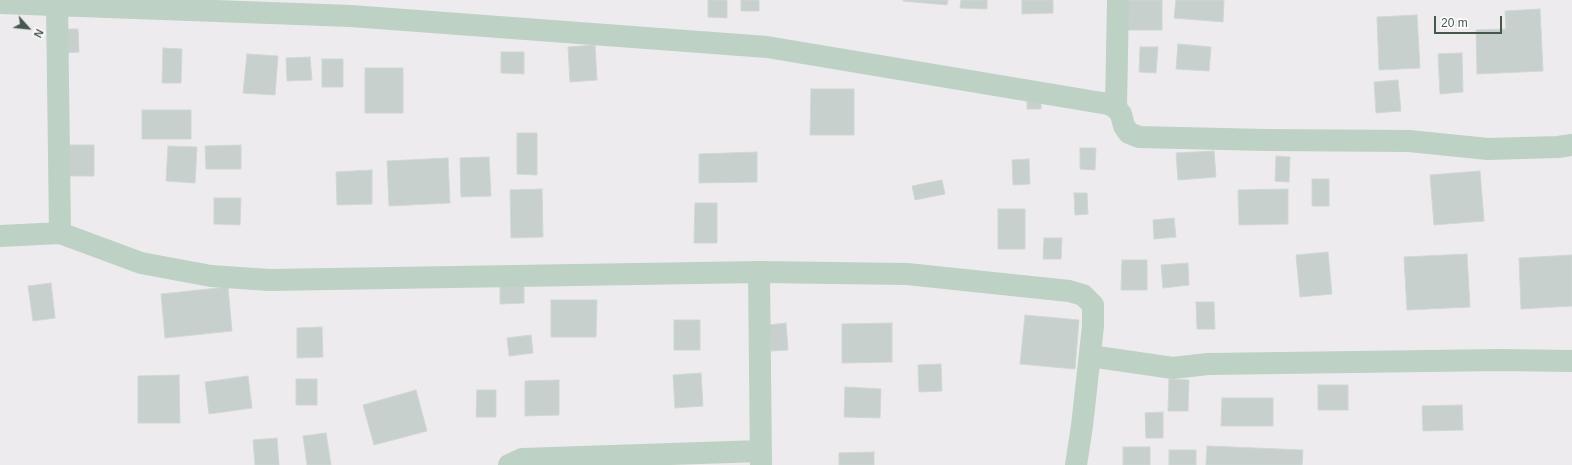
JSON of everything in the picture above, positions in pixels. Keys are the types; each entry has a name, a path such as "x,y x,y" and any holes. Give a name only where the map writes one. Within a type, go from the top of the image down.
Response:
{"street":[{"path":"1116,108 1118,0"},
{"path":"0,3 351,16 767,47 1108,104 1116,108 1121,114 1124,126 1129,133 1139,137 1266,140 1409,140 1488,149 1558,147 1572,145"},
{"path":"57,5 60,233"},
{"path":"0,236 60,233 141,263 211,276 269,280 759,272 907,274 1069,291 1083,295 1093,305 1093,326 1090,356 1076,465"},
{"path":"509,465 522,459 761,458 759,272"},
{"path":"1090,356 1173,368 1208,364 1500,360 1572,361"}],"building":[{"path":"708,0 727,0 727,18 708,17"},
{"path":"741,0 759,0 759,11 741,11"},
{"path":"903,0 948,0 947,5"},
{"path":"961,0 987,0 987,9 960,8"},
{"path":"1022,0 1053,0 1053,13 1022,14"},
{"path":"1128,0 1162,0 1162,30 1127,30"},
{"path":"1176,0 1224,0 1223,22 1174,18"},
{"path":"1540,9 1543,71 1477,74 1476,30 1506,29 1505,11"},
{"path":"1417,15 1420,68 1379,70 1377,17"},
{"path":"61,29 78,29 79,52 62,53"},
{"path":"1178,44 1211,47 1209,71 1176,69"},
{"path":"595,45 597,80 570,82 568,47"},
{"path":"1140,47 1158,47 1156,73 1139,72"},
{"path":"163,48 182,49 181,83 162,83"},
{"path":"501,52 524,52 524,74 501,73"},
{"path":"1462,53 1463,92 1440,94 1438,54"},
{"path":"247,54 278,56 275,95 243,93"},
{"path":"310,57 312,80 287,81 286,58"},
{"path":"322,59 343,59 343,87 322,87"},
{"path":"365,68 403,68 403,113 365,113"},
{"path":"1398,80 1401,111 1376,113 1374,82"},
{"path":"811,89 854,89 854,135 810,135"},
{"path":"1027,97 1041,97 1041,109 1027,109"},
{"path":"142,110 191,110 191,139 142,139"},
{"path":"517,133 537,133 537,175 517,174"},
{"path":"68,145 94,145 94,176 68,176"},
{"path":"241,145 241,169 206,169 205,146"},
{"path":"168,146 197,147 195,183 166,181"},
{"path":"1080,148 1096,148 1095,170 1080,169"},
{"path":"1214,151 1216,177 1178,180 1176,153"},
{"path":"757,152 757,182 699,183 699,154"},
{"path":"1276,156 1290,157 1289,182 1275,181"},
{"path":"489,157 491,196 461,197 460,158"},
{"path":"448,158 450,203 389,206 387,161"},
{"path":"1029,159 1030,184 1013,185 1012,160"},
{"path":"372,170 372,204 337,205 336,172"},
{"path":"1480,171 1484,221 1434,225 1430,175"},
{"path":"1312,179 1329,179 1329,206 1312,206"},
{"path":"942,180 945,194 915,200 912,186"},
{"path":"542,189 543,237 511,238 510,190"},
{"path":"1288,189 1288,224 1239,225 1238,190"},
{"path":"1074,193 1087,193 1088,214 1075,215"},
{"path":"214,198 241,198 240,225 214,224"},
{"path":"695,203 717,203 717,243 694,243"},
{"path":"998,209 1025,209 1025,249 998,249"},
{"path":"1174,218 1176,237 1154,239 1153,220"},
{"path":"1044,238 1062,238 1061,259 1043,259"},
{"path":"1328,252 1332,294 1300,297 1296,255"},
{"path":"1467,254 1470,307 1407,310 1404,257"},
{"path":"1572,255 1572,306 1521,309 1519,258"},
{"path":"1122,260 1147,260 1147,290 1121,290"},
{"path":"1188,263 1189,285 1163,288 1161,265"},
{"path":"51,283 55,318 33,321 28,286"},
{"path":"500,283 524,283 524,303 500,304"},
{"path":"228,287 232,331 165,338 161,294"},
{"path":"551,300 597,300 596,337 551,337"},
{"path":"1196,302 1214,302 1215,329 1197,329"},
{"path":"1025,315 1079,320 1075,369 1020,364"},
{"path":"674,320 700,320 700,350 674,350"},
{"path":"786,323 788,350 771,351 769,325"},
{"path":"892,323 892,362 842,363 842,324"},
{"path":"322,327 323,357 297,358 297,328"},
{"path":"531,335 533,353 509,356 507,338"},
{"path":"941,364 942,391 919,392 918,365"},
{"path":"701,373 703,406 675,408 673,375"},
{"path":"179,375 180,423 138,423 138,376"},
{"path":"248,376 252,408 209,414 205,382"},
{"path":"296,379 317,379 317,405 296,405"},
{"path":"1169,379 1189,380 1188,411 1168,411"},
{"path":"559,380 559,415 525,416 525,381"},
{"path":"1318,385 1348,385 1348,410 1318,410"},
{"path":"845,387 881,389 880,418 844,417"},
{"path":"416,390 427,431 374,445 363,405"},
{"path":"477,390 496,390 496,417 476,417"},
{"path":"1222,398 1273,398 1273,426 1221,426"},
{"path":"1462,405 1463,430 1423,431 1422,406"},
{"path":"1163,412 1163,438 1146,438 1145,413"},
{"path":"326,433 331,465 307,465 303,436"},
{"path":"277,438 279,465 255,465 253,440"},
{"path":"1207,446 1303,450 1302,465 1206,465"},
{"path":"1123,447 1150,447 1150,465 1123,465"},
{"path":"1169,450 1196,450 1196,465 1169,465"},
{"path":"874,452 874,465 839,465 839,453"}]}
